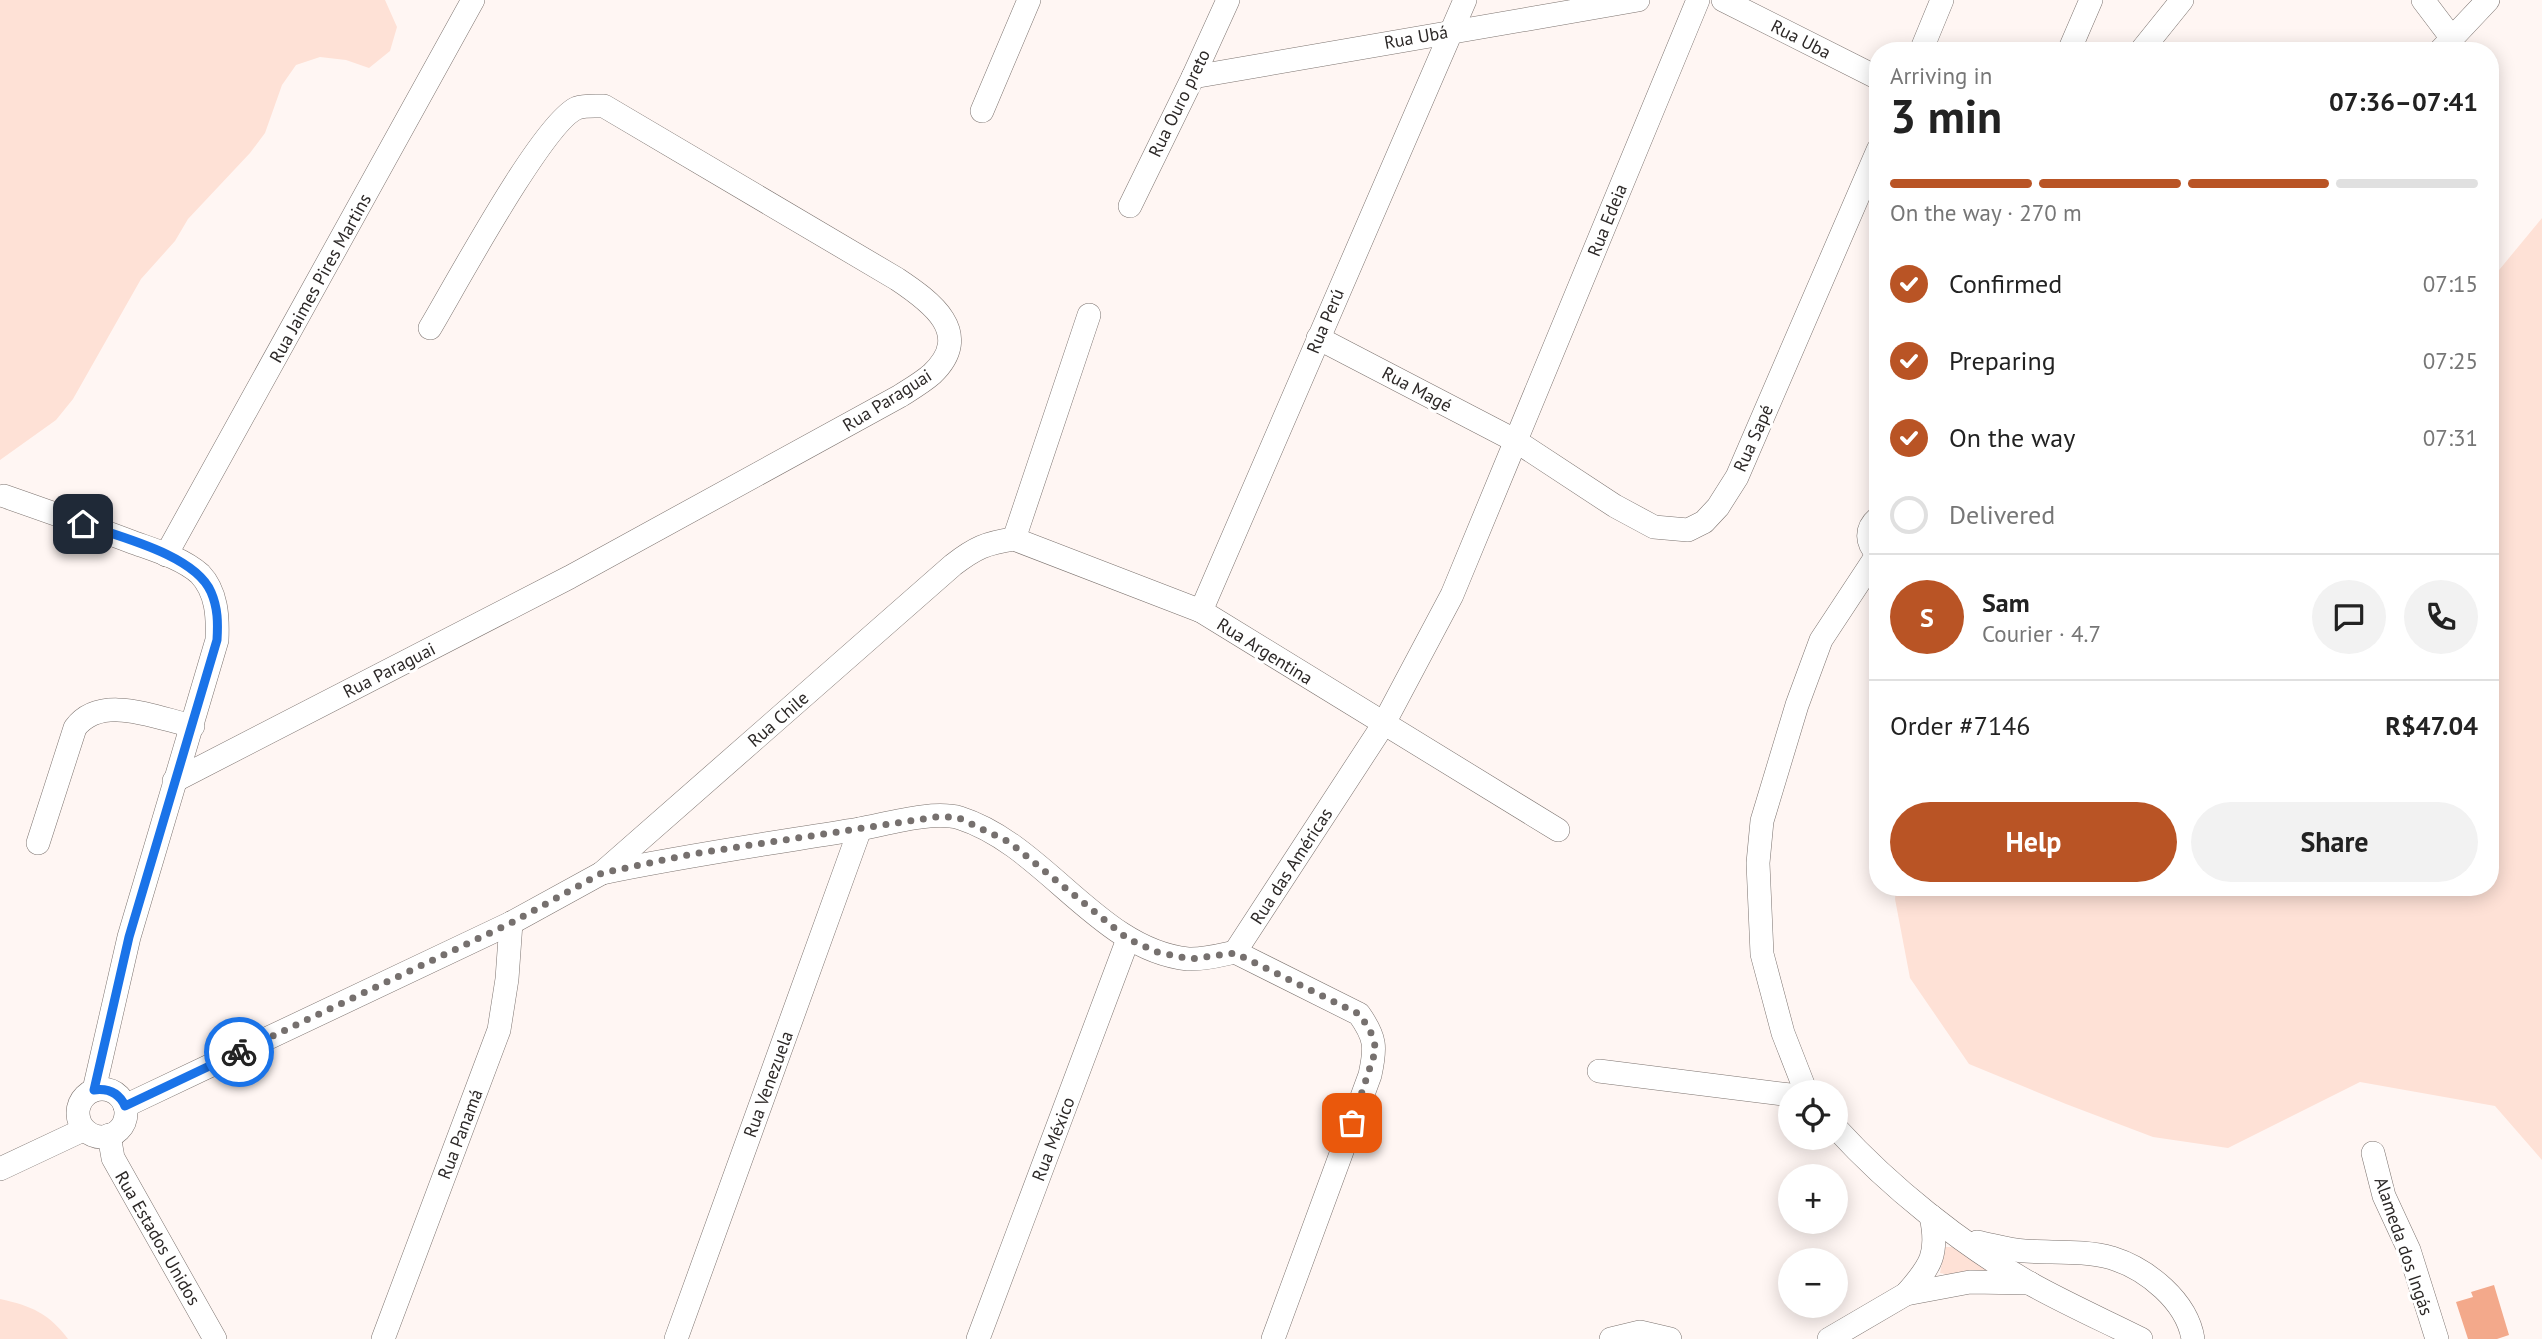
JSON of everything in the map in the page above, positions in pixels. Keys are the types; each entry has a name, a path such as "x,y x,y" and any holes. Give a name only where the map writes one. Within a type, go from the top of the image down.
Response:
{"street":[{"name":"Rua Jaimes Pires Martins","path":"166,555 473,0"},
{"path":"982,111 1029,0"},
{"name":"Rua Ouro preto","path":"1130,206 1194,77 1228,0"},
{"name":"Rua Perú","path":"1201,611 1465,0"},
{"name":"Rua Ubá","path":"1194,77 1638,0"},
{"name":"Rua Edeia","path":"1516,441 1698,0"},
{"name":"Rua Uba","path":"1723,0 1869,73"},
{"path":"1924,42 1942,0"},
{"path":"2073,42 2091,0"},
{"path":"2148,42 2182,0"},
{"path":"2423,0 2444,42"},
{"path":"2447,42 2488,0"},
{"name":"Rua Paraguai","path":"174,781 570,577 900,396 932,374 940,365 947,356 949,335 939,311 897,279 604,106 576,108 564,117 539,146 430,328"},
{"name":"Rua Sapé","path":"1516,441 1615,506 1654,527 1688,530 1704,522 1718,507 1737,477 1869,171"},
{"path":"1014,539 1089,315"},
{"name":"Rua Magé","path":"1318,338 1516,441"},
{"name":"Rua das Américas","path":"1235,953 1383,724 1452,595 1516,441"},
{"path":"4,496 166,555 200,575 211,591 218,615 217,640 129,937 94,1090 82,1100 79,1108 79,1124 82,1130 98,1137 109,1135 121,1128 125,1121 125,1106 117,1094 110,1090 94,1090"},
{"name":"Rua Chile","path":"602,873 954,565 975,548 1014,539"},
{"name":"Rua Argentina","path":"1014,539 1201,611 1558,830"},
{"path":"1801,1080 1783,1033 1762,954 1758,863 1762,821 1797,705 1821,640 1869,567"},
{"path":"38,843 75,728 83,717 93,711 122,710 193,726"},
{"path":"125,1106 511,923 602,873 692,854 916,818 957,817 1009,842 1128,939 1157,952 1190,959 1235,953 1359,1014 1370,1030 1376,1049 1370,1075 1272,1339"},
{"name":"Rua Venezuela","path":"676,1339 860,828"},
{"name":"Rua Panamá","path":"383,1339 499,1030 507,979 511,923"},
{"name":"Rua México","path":"978,1339 1128,939"},
{"path":"1599,1071 1778,1093"},
{"path":"0,1169 82,1130"},
{"name":"Rua Estados Unidos","path":"109,1135 113,1158 215,1339"},
{"path":"1848,1141 1870,1165 1931,1216 2030,1283 2141,1339"},
{"name":"Alameda dos Ingás","path":"2373,1153 2384,1196 2409,1250 2437,1339"},
{"path":"1829,1339 1906,1294 1927,1269 1935,1252 1931,1216"},
{"path":"1965,1239 2023,1251 2062,1251 2111,1258 2136,1269 2159,1284 2175,1302 2191,1329 2193,1339"},
{"path":"1906,1294 1970,1282 2030,1283"},
{"path":"1611,1339 1640,1332 1670,1339"}],"shaded area":[{"path":"0,0 385,0 397,27 390,51 369,68 346,60 320,57 296,65 282,85 265,133 250,153 188,219 175,241 141,279 73,399 56,420 0,460"},
{"path":"2542,218 2542,1160 2495,1106 2360,1082 2228,1148 2153,1137 1969,1064 1910,978 1895,896 2499,896 2499,270"},
{"path":"1945,1247 1957,1247 1997,1270 1955,1276 1940,1273"},
{"path":"0,1299 38,1312 68,1339 0,1339"}],"building":[{"path":"2494,1285 2509,1335 2497,1339 2468,1339 2456,1302 2473,1297 2471,1292"}],"way so far":[{"path":"239,1052 511,923 602,873 692,854 916,818 957,817 1009,842 1128,939 1157,952 1190,959 1235,953 1359,1014 1370,1030 1376,1049 1370,1075 1352,1123"}],"route":[{"path":"83,524 184,564 200,575 211,591 218,615 217,640 129,937 94,1090 110,1090 122,1099 125,1106 239,1052"}]}
